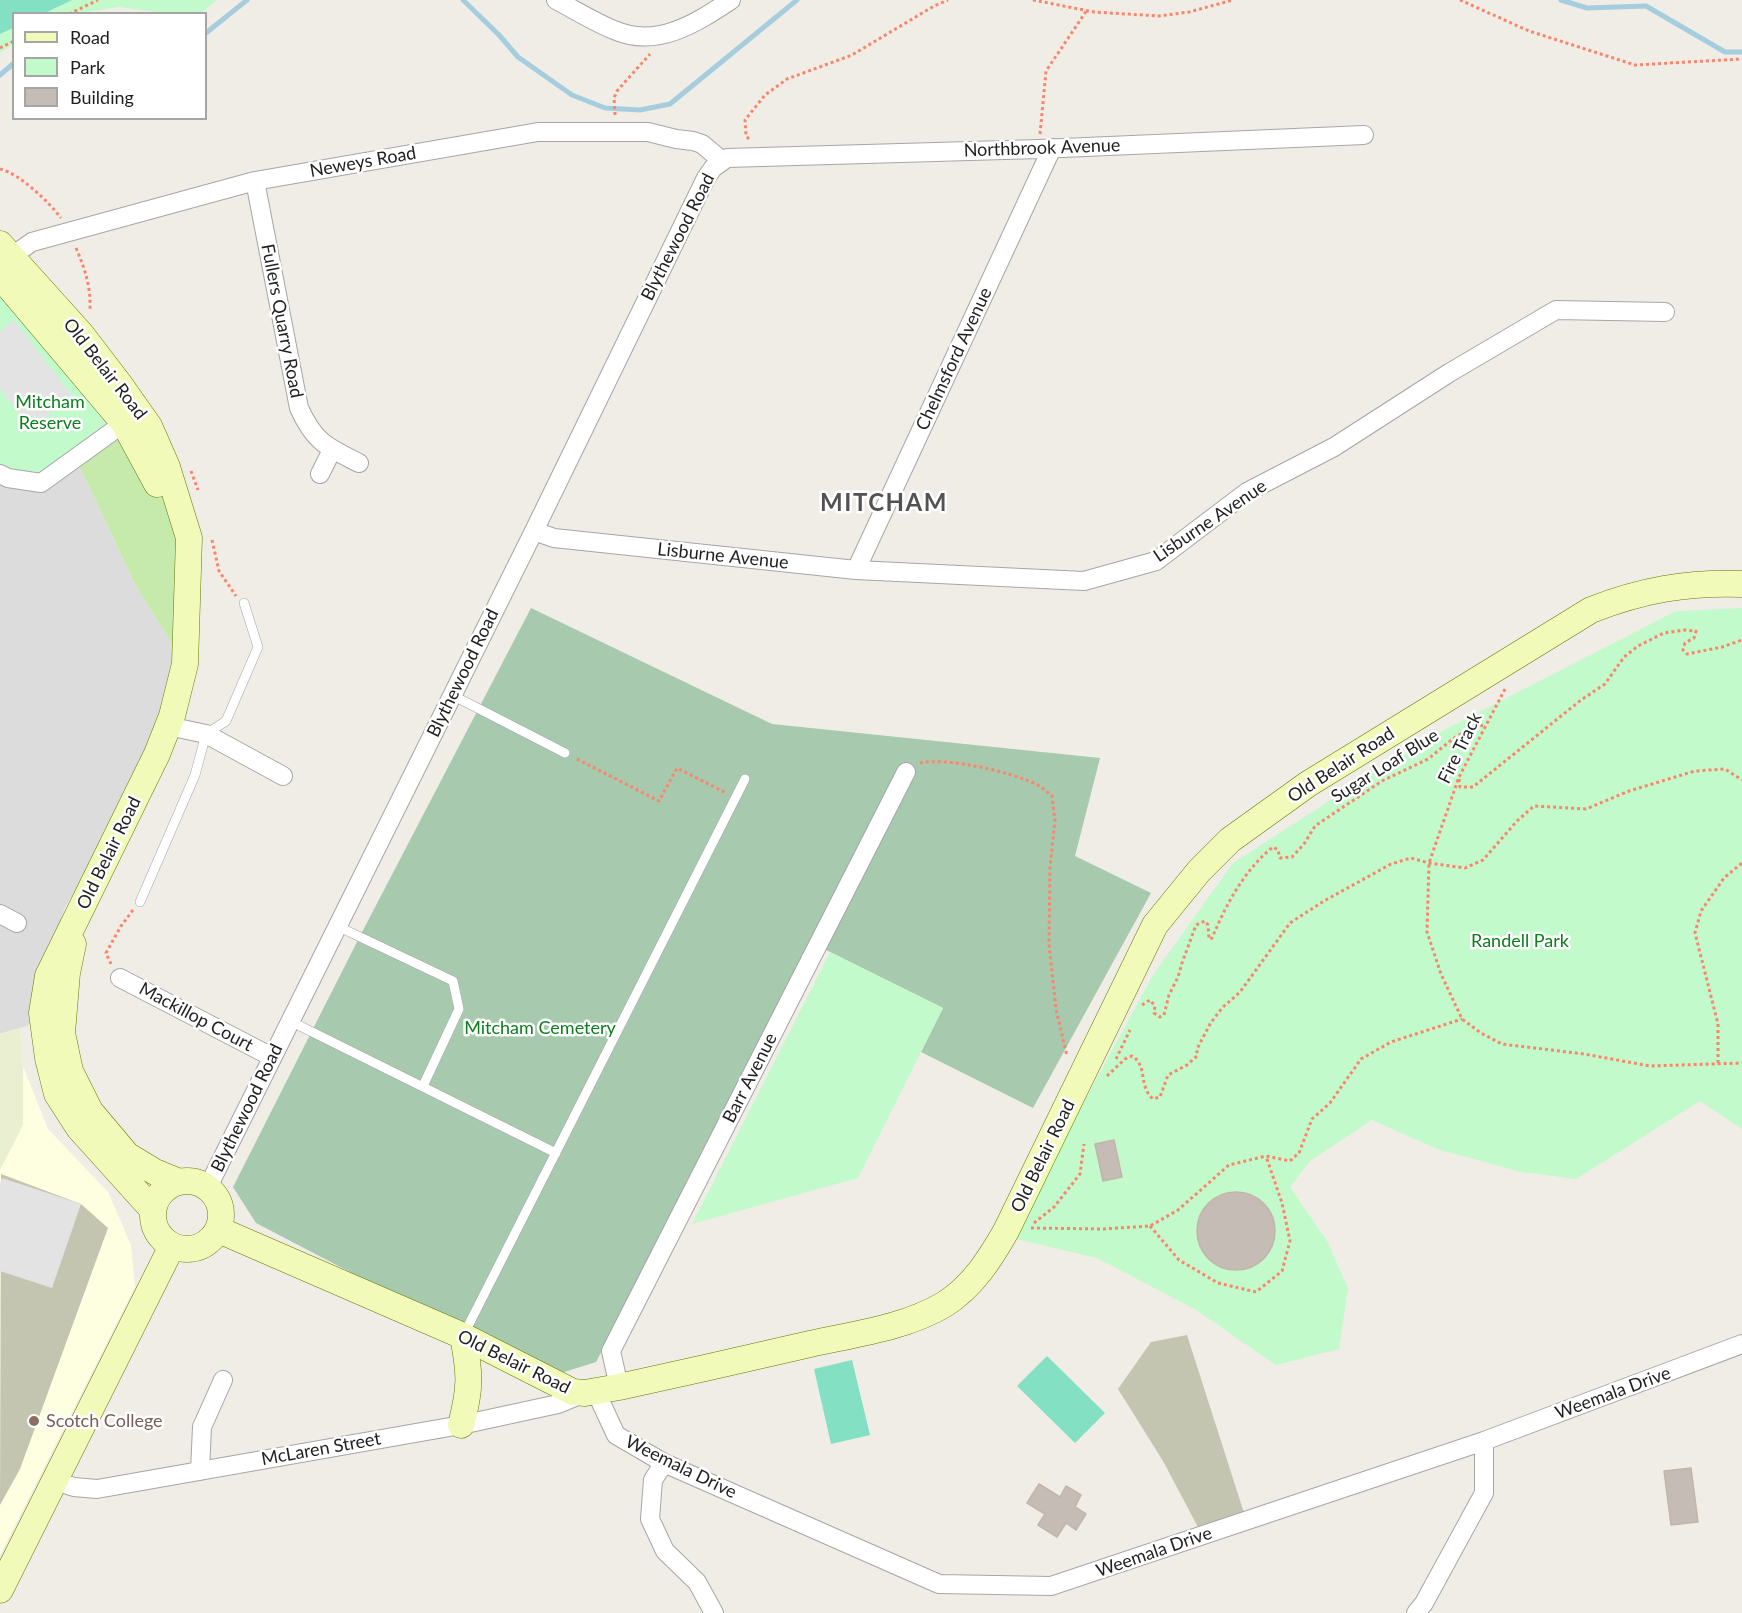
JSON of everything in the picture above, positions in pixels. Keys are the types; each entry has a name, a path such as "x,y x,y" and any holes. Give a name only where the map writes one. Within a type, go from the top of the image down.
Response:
{"main road":[{"name":"Old Belair Road","path":"3,260 132,418 175,535 188,582 184,664 168,726 157,754 48,976 42,1013 50,1067 57,1094 79,1128 153,1210"},
{"name":"Old Belair Road","path":"219,1230 463,1336 573,1392 600,1391 914,1319 946,1303 968,1285 986,1265 1006,1231 1155,926 1198,871 1230,840 1308,784 1591,610 1620,599 1668,587 1711,583 1742,584"},
{"name":"Old Belair Road","path":"78,916 67,973 62,1033 70,1071 90,1112 127,1155 155,1172 177,1181"},
{"path":"177,1181 199,1182 217,1196 222,1219 219,1230 204,1245 191,1249 172,1246 159,1236 153,1223 153,1210 161,1192 177,1181"},
{"path":"0,1590 172,1246"},
{"path":"461,1425 469,1387 469,1370 463,1336"}],"street":[{"path":"556,0 616,31 652,37 683,29 731,0"},
{"name":"Neweys Road","path":"3,260 32,242 255,181 538,132 648,132 702,144 721,160"},
{"name":"Northbrook Avenue","path":"721,160 1364,135"},
{"name":"Chelmsford Avenue","path":"856,570 1045,148"},
{"name":"Blythewood Road","path":"208,1187 534,531 706,178 721,160"},
{"name":"Fullers Quarry Road","path":"255,181 299,408 316,439 359,464"},
{"name":"Lisburne Avenue","path":"534,531 554,538 856,570 1084,580 1156,561 1247,492 1334,447 1449,373 1556,310 1665,312"},
{"path":"0,474 8,478 41,483 132,418"},
{"path":"320,474 332,450"},
{"path":"168,726 206,734 283,776"},
{"name":"Barr Avenue","path":"600,1391 611,1351 906,772"},
{"path":"0,914 17,923"},
{"name":"Mackillop Court","path":"120,978 272,1057"},
{"name":"Weemala Drive","path":"600,1391 616,1436 664,1463 939,1584 1051,1587 1484,1441 1742,1344"},
{"path":"200,1471 202,1427 223,1380"},
{"name":"McLaren Street","path":"55,1481 74,1487 97,1489 461,1425 558,1404 600,1391"},
{"path":"1416,1613 1424,1603 1484,1494 1484,1441"},
{"path":"664,1463 653,1480 650,1519 665,1551 697,1582 714,1613"}],"lane":[{"path":"140,902 195,775 206,734 226,721 258,647 244,603"},
{"path":"452,695 565,753"},
{"path":"463,1336 745,779"},
{"path":"337,926 453,981 459,1009 423,1086"},
{"path":"290,1021 556,1153"}],"path":[{"path":"73,12 98,0"},
{"path":"765,157 746,136 745,120 765,95 787,79 852,55 948,0"},
{"path":"1033,0 1088,10 1159,16 1189,12 1233,0"},
{"path":"1460,0 1529,31 1635,65 1742,59"},
{"path":"1045,148 1046,71 1088,10"},
{"path":"615,116 614,98 617,91 651,53 654,47 652,37"},
{"path":"0,169 9,171 24,181 59,215 68,231"},
{"path":"1459,777 1460,787 1473,787 1581,700 1605,684 1624,657 1638,646 1664,633 1696,631 1694,638 1685,643 1683,650 1687,654 1722,647 1742,640"},
{"name":"Fire Track","path":"1462,1019 1441,974 1426,932 1429,863 1459,777 1507,685"},
{"name":"Sugar Loaf Blue","path":"1139,1010 1142,1004 1150,1000 1155,1006 1154,1013 1160,1017 1164,1014 1196,926 1205,921 1208,925 1209,939 1212,938 1226,908 1249,871 1272,847 1278,850 1280,858 1292,857 1304,844 1315,826 1382,781 1428,759 1454,738 1477,725 1485,726"},
{"path":"565,753 659,801 676,768 735,797"},
{"path":"906,772 920,763 932,760 986,769 1038,785 1052,796 1054,821 1050,867 1049,944 1056,1009 1067,1056"},
{"path":"1132,1024 1106,1076 1125,1059 1132,1056 1141,1064 1144,1088 1149,1096 1153,1099 1160,1097 1168,1075 1187,1065 1197,1056 1197,1049 1210,1024 1222,1008 1240,992 1290,923 1324,901 1391,864 1411,858 1465,868 1483,860 1517,821 1534,806 1586,809 1629,791 1695,771 1725,769 1742,780"},
{"path":"1718,1064 1718,1024 1695,933 1701,911 1724,878 1742,863"},
{"path":"120,978 106,953 121,926 140,902"},
{"path":"1028,1228 1150,1226 1178,1210 1229,1165 1266,1156 1290,1161 1299,1153 1312,1119 1330,1103 1361,1059 1391,1042 1462,1019 1481,1034 1502,1044 1584,1054 1650,1066 1742,1063"},
{"path":"1028,1228 1054,1207 1080,1174 1084,1144"},
{"path":"1150,1226 1179,1260 1218,1283 1256,1292 1282,1271 1290,1241 1282,1203 1266,1156"},
{"path":"1028,1228 1032,1218"}],"shaded area":[{"path":"14,320 72,396 31,429 0,389 0,331"},
{"path":"75,457 137,588 185,664 157,754 64,909 48,976 43,1021 0,1034 0,474"},
{"name":"Scotch College","path":"20,1028 23,1066 48,1129 108,1192 131,1245 135,1287 0,1555 0,1034"},
{"path":"20,1028 23,1066 23,1125 0,1170 0,1034"},
{"path":"1,1174 81,1204 108,1228 20,1469 0,1505"},
{"path":"2,1178 81,1204 52,1288 0,1271 0,1184"},
{"path":"1187,1335 1245,1516 1200,1531 1163,1461 1118,1389 1151,1342"}],"green space":[{"path":"0,0 217,0 203,12 156,12 119,7 86,12 12,12 12,45 0,53"},
{"path":"0,0 72,0 47,12 12,12 12,28 0,34"},
{"name":"Mitcham Reserve","path":"0,276 124,423 41,483 0,474"},
{"path":"140,413 189,538 185,664 137,588 75,457"},
{"name":"Mitcham Cemetery","path":"531,608 772,724 1100,758 1075,856 1151,893 1033,1108 921,1052 943,1008 812,943 596,1362 558,1374 463,1331 256,1223 233,1187 360,936"},
{"name":"Randell Park","path":"1742,608 1742,1129 1700,1101 1576,1179 1521,1172 1437,1149 1372,1120 1310,1161 1290,1187 1327,1241 1348,1288 1339,1349 1276,1365 1196,1310 1097,1258 1016,1239 1066,1135 1153,975 1233,863 1419,743 1676,611"},
{"path":"830,952 943,1008 858,1178 692,1224"},
{"path":"1047,1356 1105,1413 1075,1443 1017,1386"},
{"path":"852,1360 870,1435 831,1444 814,1369"}],"building":[{"path":"1114,1140 1122,1177 1103,1181 1095,1144"},
{"path":"1236,1192 1251,1195 1264,1203 1272,1216 1275,1231 1272,1246 1264,1259 1251,1267 1236,1270 1221,1267 1208,1259 1200,1246 1197,1231 1200,1216 1208,1203 1221,1195"},
{"path":"1691,1468 1698,1522 1671,1525 1664,1471"},
{"path":"1039,1484 1060,1497 1066,1486 1081,1495 1075,1507 1086,1514 1076,1530 1066,1523 1057,1537 1038,1525 1045,1514 1027,1503"}],"waterway":[{"path":"207,32 247,0"},
{"path":"463,0 518,57 572,95 605,108 640,110 670,104 797,0"},
{"path":"1561,0 1587,8 1646,6 1725,52 1742,52"},
{"path":"0,75 12,65"}],"place":[{"name":"Scotch College","path":"34,1421"}],"district":[{"name":"MITCHAM","path":"884,503"}]}
